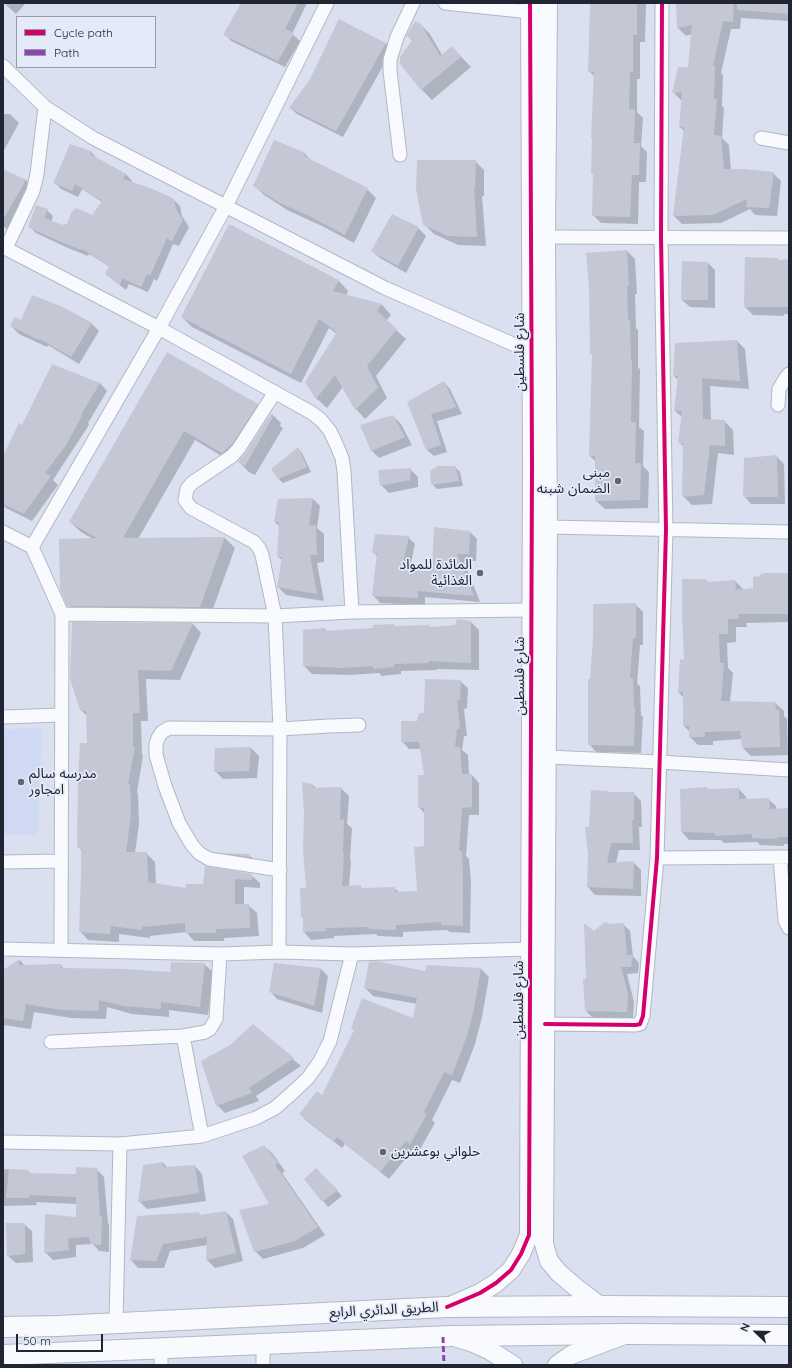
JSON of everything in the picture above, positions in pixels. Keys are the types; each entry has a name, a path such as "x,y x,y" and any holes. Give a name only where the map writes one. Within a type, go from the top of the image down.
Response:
{"main road":[{"name":"الطريق الدائري الرابع","path":"3,1327 447,1307 789,1307"},
{"name":"الطريق الدائري الرابع","path":"3,1355 161,1357 262,1344 452,1336 626,1334 789,1335"}],"street":[{"path":"32,547 159,328 226,206 327,3"},
{"path":"400,155 390,60 397,37 413,3"},
{"path":"445,3 530,8"},
{"name":"شارع فلسطين","path":"447,1307 480,1293 496,1283 511,1270 522,1254 528,1235 531,610 540,465 546,237 548,3"},
{"path":"545,1024 636,1025 640,1024 643,1016 657,858 666,530 661,237 662,3"},
{"name":"شارع فلسطين","path":"530,8 531,352 540,465 548,527 548,757 544,1244 549,1260 559,1273 600,1306"},
{"path":"3,66 45,107 93,138 385,288 531,352"},
{"path":"45,107 38,174 33,191 5,247 159,328 312,412 321,420 330,431 342,458 352,612"},
{"path":"761,138 789,143"},
{"path":"546,237 789,238"},
{"path":"778,405 779,389 784,379 789,374"},
{"path":"275,392 239,448 232,456 192,483 187,489 185,500 191,508 254,542 259,548 262,555 275,616 280,730 279,952"},
{"path":"548,527 789,532"},
{"path":"3,532 32,547 62,614 61,949"},
{"path":"62,614 275,616 352,612 531,610"},
{"path":"3,717 61,715"},
{"path":"280,870 209,859 199,853 192,845 179,823 162,778 156,755 158,738 162,732 169,728 280,730 359,725"},
{"path":"548,757 789,770"},
{"path":"657,858 785,857 785,921 789,928"},
{"path":"3,862 61,861"},
{"path":"3,949 61,949 220,954 279,952 352,954 530,949"},
{"path":"51,1042 183,1036 205,1032 210,1029 216,1019 220,954"},
{"path":"3,1142 120,1144 202,1136 256,1118 275,1108 308,1078 320,1061 330,1041 352,954"},
{"path":"183,1036 202,1136"},
{"path":"116,1323 120,1144"},
{"path":"557,1365 571,1355 626,1334"},
{"path":"452,1336 489,1350 513,1365"},
{"path":"262,1344 264,1365"}],"shaded area":[{"name":"مدرسه سالم امجاور","path":"42,728 38,835 3,835 3,729"}],"building":[{"path":"241,3 298,3 285,29 294,33 278,61 223,35"},
{"path":"590,3 637,3 637,35 633,35 633,72 630,72 629,109 635,109 634,143 640,143 639,175 632,175 630,217 592,216 593,174 591,174 591,138 594,72 588,72"},
{"path":"676,3 734,3 733,22 723,21 713,66 715,66 714,99 717,99 714,135 721,136 724,169 745,169 774,172 769,208 746,207 747,199 713,215 673,216 684,127 679,127 682,92 672,93 678,67 688,67 692,25 677,28"},
{"path":"737,3 789,3 789,14 737,10"},
{"path":"339,19 386,43 336,131 289,108 310,79"},
{"path":"415,21 420,23 440,56 452,46 461,57 421,90 400,64 400,57 413,39 406,36"},
{"path":"274,140 306,153 304,156 368,188 345,235 278,202 253,186"},
{"path":"70,144 91,151 90,154 126,174 123,179 153,189 174,199 176,209 183,220 172,241 167,238 150,276 147,274 141,287 122,278 120,285 105,274 109,266 82,249 81,250 61,242 28,227 36,205 48,209 44,218 63,225 67,224 71,213 76,208 92,215 102,201 75,184 72,191 53,183"},
{"path":"417,160 476,160 474,187 477,237 448,236 423,225 416,189"},
{"path":"3,169 26,180 3,220"},
{"path":"392,214 419,227 398,266 371,251"},
{"path":"229,224 339,280 333,291 382,304 377,311 397,329 367,366 378,388 355,410 335,375 316,399 305,382 337,332 319,319 291,374 181,317"},
{"path":"627,250 629,286 627,286 628,320 630,320 632,360 631,422 636,422 635,463 641,463 640,500 595,501 595,456 589,456 592,354 590,354 589,289 586,253"},
{"path":"745,257 778,258 778,260 789,259 789,307 744,307"},
{"path":"682,261 708,262 708,300 681,300"},
{"path":"32,295 63,307 92,323 71,357 40,339 39,340 10,326 15,317 21,320"},
{"path":"737,340 740,381 702,378 703,419 725,420 725,446 710,445 704,495 682,497 683,443 678,443 682,411 674,411 678,376 673,376 675,343"},
{"path":"167,352 258,404 233,443 222,453 184,431 123,538 225,537 200,607 67,606 60,589 59,539 97,538 69,522"},
{"path":"52,364 100,383 81,415 82,416 66,445 45,473 51,476 24,514 3,504 3,456 19,423 22,425"},
{"path":"444,381 456,407 431,414 441,445 426,450 407,402"},
{"path":"272,412 270,416 273,417 245,466 238,462 246,452"},
{"path":"393,415 405,437 371,451 360,425"},
{"path":"298,447 307,467 278,479 271,469"},
{"path":"777,455 778,497 743,497 744,458"},
{"path":"438,466 455,466 459,481 431,485 430,471"},
{"path":"411,468 410,480 380,486 378,470"},
{"path":"313,498 309,526 316,525 317,555 310,555 317,594 277,587 282,557 277,557 279,522 274,522 278,499"},
{"path":"434,527 470,531 469,554 457,554 474,596 418,591 418,598 372,596 377,553 372,553 375,534 409,536 402,567 430,568 430,566 432,566"},
{"path":"766,573 789,573 789,614 738,614 739,619 728,619 728,634 719,634 720,663 724,663 721,701 775,702 776,710 779,709 780,747 742,748 740,731 705,732 705,737 689,737 689,726 683,726 683,692 678,693 680,659 684,660 682,579 706,579 706,582 735,580 736,590 753,588 753,577"},
{"path":"636,603 636,638 633,638 630,678 633,678 635,708 634,746 588,745 588,679 590,679 593,638 593,604"},
{"path":"457,619 471,621 471,663 429,661 429,663 394,664 394,667 373,669 373,666 342,668 303,666 303,630 325,628 325,631 373,628 373,625 394,624 394,626 429,625 429,627 455,625"},
{"path":"72,622 193,623 171,671 138,670 140,713 133,713 133,747 135,747 128,784 130,784 131,815 126,852 147,852 148,882 186,888 186,884 203,884 205,866 252,874 252,880 235,879 235,904 249,904 250,928 216,929 216,933 185,933 185,923 142,927 142,930 111,926 110,934 79,932 81,847 77,847 78,778 80,743 87,743 86,711 80,710 70,679"},
{"path":"425,679 461,680 460,700 457,701 460,729 457,729 455,747 460,747 462,774 472,774 472,807 462,808 459,851 462,851 463,926 441,925 441,922 396,925 396,930 369,929 369,927 326,928 326,931 303,932 300,888 306,888 303,850 304,814 302,782 313,784 313,788 341,787 340,820 344,819 342,886 361,885 361,888 395,887 395,892 417,891 414,847 424,846 424,808 418,808 418,775 424,775 419,742 401,742 401,721 417,721 419,713 424,713"},
{"path":"251,747 249,771 214,772 215,748"},
{"path":"707,787 707,789 739,788 739,799 769,798 770,809 789,808 789,837 777,837 777,839 752,838 752,834 715,836 715,833 681,832 680,789"},
{"path":"591,790 608,792 634,792 634,820 632,820 633,843 611,843 607,863 634,861 633,889 587,887 588,855 585,827 589,827"},
{"path":"221,853 249,854 250,857"},
{"path":"605,922 611,924 624,923 627,955 633,955 631,967 621,967 628,994 627,1012 585,1011 583,979 586,979 584,923 594,931"},
{"path":"20,959 19,965 61,964 61,968 127,969 170,972 171,962 205,963 200,1007 161,1002 161,1009 123,1006 99,1000 98,1011 62,1010 26,1004 23,1021 3,1018 3,970"},
{"path":"376,961 425,971 427,965 481,968 474,1009 467,1036 452,1075 444,1072 424,1112 427,1114 410,1144 406,1141 380,1172 337,1137 334,1141 299,1114 317,1091 322,1095 354,1030 351,1028 362,998 413,1018 417,998 364,988 369,962"},
{"path":"274,963 321,968 314,1006 269,992"},
{"path":"253,1024 294,1058 249,1088 252,1093 216,1106 201,1061 230,1045"},
{"path":"264,1145 278,1163 275,1165 318,1227 295,1241 254,1252 239,1210 269,1204 242,1156"},
{"path":"163,1162 163,1167 195,1165 199,1193 138,1202 143,1165"},
{"path":"76,1167 97,1168 100,1216 102,1216 101,1245 91,1244 89,1237 68,1238 69,1250 44,1253 45,1214 76,1217 76,1197 29,1195 30,1198 6,1198 9,1169 28,1170 28,1173 76,1174"},
{"path":"316,1168 338,1190 322,1202 304,1179"},
{"path":"226,1211 236,1253 206,1260 207,1237 163,1244 156,1261 130,1260 137,1216 199,1212 199,1215"},
{"path":"6,1223 25,1223 25,1254 7,1256"}],"marked path":[{"path":"443,1337 444,1365"}],"cycle path":[{"path":"447,1307 480,1293 496,1283 511,1270 521,1254 529,1235 532,465 530,3"},
{"path":"545,1024 636,1025 640,1024 643,1016 657,858 666,530 661,237 662,3"}],"place":[{"name":"مبنى الضمان شبنه","path":"618,481"},
{"name":"المائدة للمواد الغذائية","path":"480,573"},
{"name":"مدرسه سالم امجاور","path":"21,782"},
{"name":"حلواني بوعشرين","path":"383,1152"}]}
